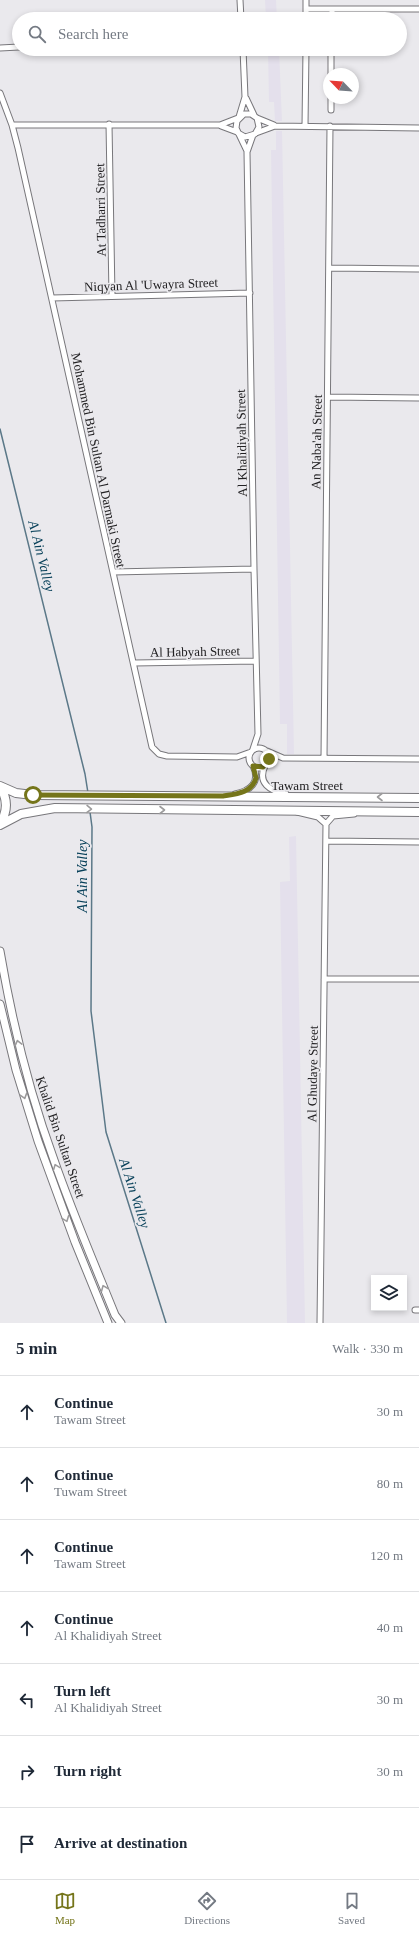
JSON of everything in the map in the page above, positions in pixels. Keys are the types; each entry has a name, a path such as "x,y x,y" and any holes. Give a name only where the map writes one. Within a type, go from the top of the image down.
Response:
{"main road":[{"name":"Tawam Street","path":"0,786 24,794 56,795 419,798"},
{"path":"0,786 6,801 6,810 0,825"},
{"name":"Tawam Street","path":"0,825 21,814 55,808 123,810 419,812"}],"street":[{"path":"240,0 241,12"},
{"path":"306,0 307,12"},
{"path":"307,9 419,9"},
{"path":"0,48 12,47"},
{"path":"238,132 236,125 245,97 243,56"},
{"path":"305,126 306,56"},
{"path":"331,56 331,68"},
{"name":"Mohammed Bin Sultan Al Darmaki Street","path":"0,93 12,125 151,744 156,752 167,756 237,757 252,751"},
{"path":"245,97 259,127 255,134"},
{"path":"331,104 331,110"},
{"path":"220,125 244,114 275,126"},
{"name":"At Tadharri Street","path":"109,124 112,296"},
{"path":"12,125 220,125 246,137 275,126 419,128"},
{"name":"An Naba'ah Street","path":"324,758 330,126"},
{"name":"Al Khalidiyah Street","path":"238,132 248,152"},
{"name":"Al Khalidiyah Street","path":"252,751 258,734 248,152 255,134"},
{"path":"329,268 419,269"},
{"name":"Niqyan Al 'Uwayra Street","path":"52,298 250,293"},
{"path":"328,396 419,398"},
{"path":"113,572 254,569"},
{"name":"Al Habyah Street","path":"134,663 256,661"},
{"name":"Al Khalidiyah Street","path":"258,734 266,750"},
{"path":"223,796 243,792 250,788 256,778 249,758 252,751 259,748 283,758"},
{"path":"266,750 269,759 262,778 266,786 278,792 300,797"},
{"name":"Mohammed Bin Sultan Al Darmaki Street","path":"237,757 252,765"},
{"path":"252,765 258,768 283,758 419,759"},
{"path":"292,811 318,817 326,824 333,816 346,816 358,812"},
{"name":"Al Ghudaye Street","path":"320,1323 326,824"},
{"path":"326,842 419,842"},
{"name":"Khalid Bin Sultan Street","path":"0,951 18,1043 38,1112 73,1211 115,1315 121,1323"},
{"path":"324,979 419,979"},
{"name":"Khalid Bin Sultan Street","path":"0,1004 16,1070 38,1141 75,1242 108,1323"}],"shaded area":[{"path":"265,0 276,0 277,12 266,12"},
{"path":"268,56 279,56 282,121 275,121 274,102 269,102"},
{"path":"276,131 282,131 294,754 287,754 287,724 280,724 271,150 276,150"},
{"path":"296,836 305,1323 287,1323 280,882 290,881 289,837"}],"waterway":[{"name":"Al Ain Valley","path":"0,429 85,774 88,793"},
{"name":"Al Ain Valley","path":"90,812 92,827 91,1011 106,1132 166,1323"}],"route":[{"path":"33,795 223,796 247,791 253,785 256,778 253,766 258,768 263,767 267,764 269,759"}]}
